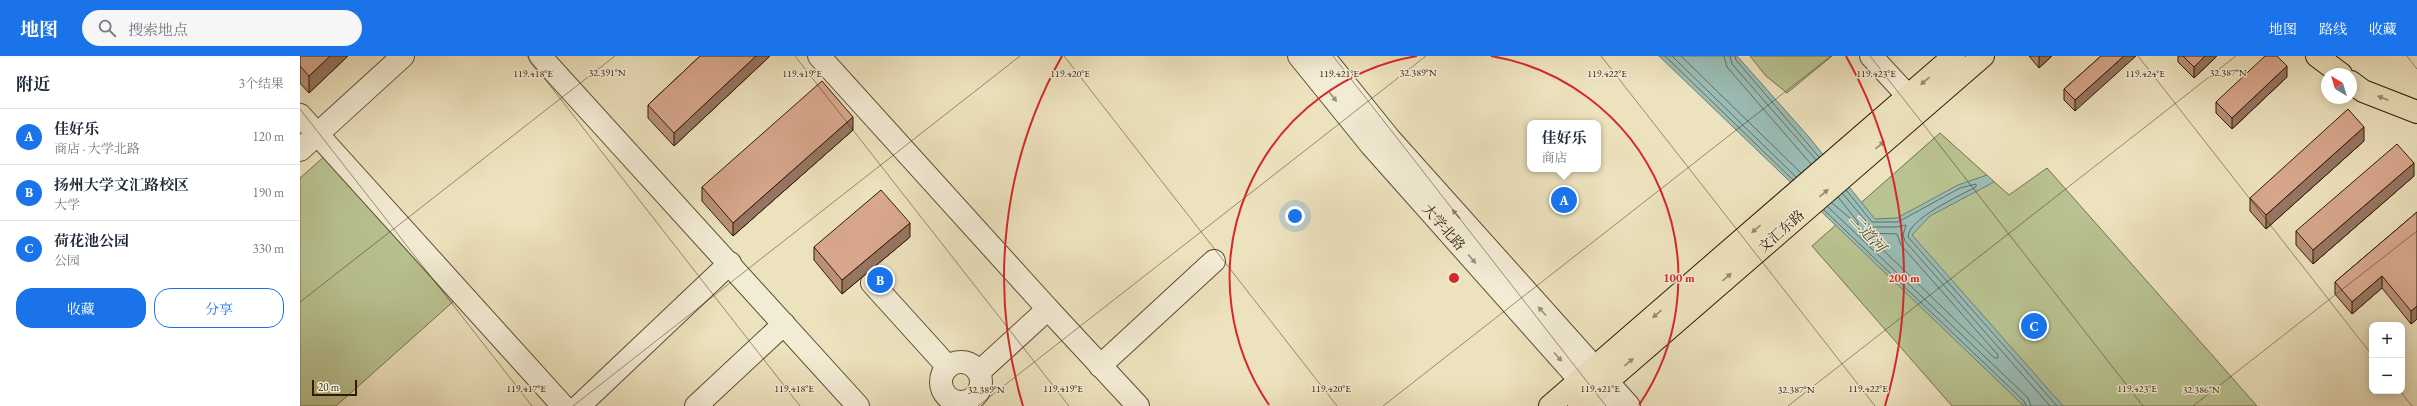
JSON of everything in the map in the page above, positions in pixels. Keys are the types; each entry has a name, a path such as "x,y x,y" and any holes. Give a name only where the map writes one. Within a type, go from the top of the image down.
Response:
{"main road":[{"name":"文汇东路","path":"1844,164 1908,96 1954,56"},
{"name":"文汇东路","path":"1550,406 1592,389 1844,164 1983,56"},
{"path":"2317,56 2333,68"},
{"path":"2357,86 2363,91 2417,112"}],"street":[{"path":"300,150 403,56"},
{"path":"540,56 730,263 858,406"},
{"path":"819,56 1138,406"},
{"name":"大学北路","path":"1299,56 1372,145 1592,389"},
{"name":"大学北路","path":"1323,56 1592,389"},
{"path":"1871,56 1908,96"},
{"path":"300,114 563,406"},
{"path":"1100,366 1214,262"},
{"path":"579,406 730,263"},
{"path":"872,283 948,367"},
{"path":"979,372 1048,309"},
{"path":"696,406 784,324"},
{"path":"967,362 979,372 981,384 978,402 944,402 942,379 948,367 954,363 967,362"},
{"path":"1592,389 1629,406"}],"green space":[{"path":"1750,56 1832,56 1787,93 1766,76"},
{"path":"1940,133 2009,195 2047,168 2257,406 1952,406 1812,246"},
{"path":"326,155 455,300 336,406 300,406 300,178"}],"water":[{"name":"二道河","path":"1659,56 1737,56 1808,136 1875,219 1897,218 1958,185 1987,175 1994,182 1930,216 1912,235 2063,406 2024,406"}],"building":[{"path":"300,56 330,56 309,76 300,66"},
{"path":"700,56 756,56 674,133 648,105"},
{"path":"2101,56 2124,56 2075,100 2064,89"},
{"path":"2183,56 2205,56 2194,67"},
{"path":"2265,56 2277,56 2287,66 2232,118 2216,102"},
{"path":"822,81 853,117 733,223 702,187"},
{"path":"2348,109 2364,127 2266,215 2250,198"},
{"path":"2397,144 2414,163 2313,250 2296,231"},
{"path":"881,190 910,223 842,280 814,247"},
{"path":"2417,212 2417,306 2411,311 2382,276 2352,302 2335,282"}],"place":[{"name":"佳好乐","path":"1564,200"},
{"name":"扬州大学文汇路校区","path":"880,280"},
{"name":"荷花池公园","path":"2034,326"}]}
